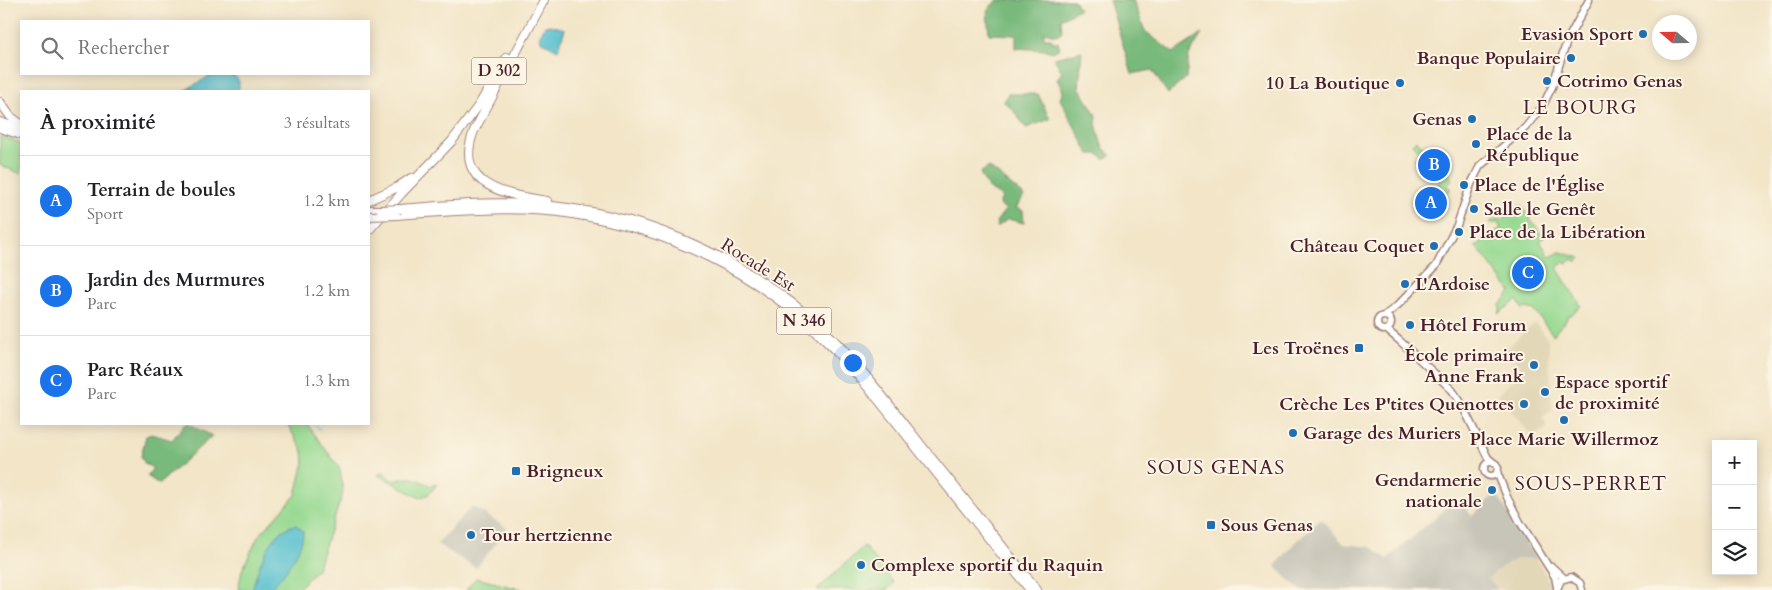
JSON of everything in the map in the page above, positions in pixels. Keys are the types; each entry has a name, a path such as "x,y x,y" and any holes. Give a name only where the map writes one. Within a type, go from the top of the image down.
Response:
{"highway":[{"name":"D 302","path":"454,138 487,92 538,0"},
{"name":"D 302","path":"506,70 544,0"},
{"path":"506,70 470,141 470,157 476,174 490,187 504,193 591,208 609,215"},
{"path":"370,235 398,202 458,139 506,70"},
{"path":"0,102 10,116 20,123"},
{"path":"0,122 20,129"},
{"path":"2,130 20,135"},
{"path":"370,200 385,194 408,181 454,138"},
{"path":"370,229 454,138"},
{"name":"Rocade Est","path":"370,218 401,212 487,203 552,206 609,215 660,230 714,254 764,283 806,315 848,355 1037,590"},
{"name":"Rocade Est","path":"370,210 401,212 530,209 574,214 649,232 703,254 745,277 800,317 842,357 873,393 1030,590"},
{"path":"370,218 402,217 401,212"}],"main road":[{"path":"1397,306 1389,326 1382,330 1378,325 1378,320 1397,306 1436,266 1457,225 1471,184 1480,166 1525,128 1542,107 1552,87 1567,41 1589,0"},
{"path":"1384,316 1388,318 1389,326 1400,341 1452,390 1460,401 1488,458 1497,466 1497,472 1507,497"},
{"path":"1479,442 1485,472 1495,480 1507,497 1535,548 1555,578 1557,588"},
{"path":"1485,466 1490,462 1494,463"},
{"path":"1490,476 1497,472"},
{"path":"1535,548 1558,574 1564,578"},
{"path":"1557,588 1564,578 1572,577 1578,580 1582,590"}],"shaded area":[{"path":"1535,323 1548,340 1552,410 1542,418 1546,423 1546,427 1533,437 1498,395 1523,370 1505,349"},
{"path":"1496,493 1538,562 1534,559 1519,558 1503,566 1488,578 1497,590 1300,590 1275,566 1295,543 1321,519 1344,544 1371,547 1387,559 1457,499 1472,516"},
{"path":"472,506 507,528 476,568 437,544"},
{"path":"1519,558 1534,559 1538,562 1552,585 1552,590 1497,590 1488,578 1503,566"}],"green space":[{"path":"997,0 1074,0 1079,9 1061,19 1062,32 1056,35 1044,32 1044,38 1051,38 1053,42 1058,42 1060,48 1053,52 1016,48 1016,35 989,34 987,10"},
{"path":"1109,0 1133,0 1145,31 1173,53 1202,34 1189,55 1186,78 1168,94 1152,70 1132,74"},
{"path":"1082,51 1079,87 1097,116 1096,124 1102,146 1111,156 1104,159 1097,154 1089,154 1060,99 1063,91 1057,79 1062,72 1054,58"},
{"path":"1008,94 1038,94 1050,119 1026,128 1013,110 1003,101"},
{"path":"0,136 20,143 20,174 0,165"},
{"path":"1416,140 1437,160 1444,154 1451,161 1443,168 1453,178 1447,186 1451,189 1447,193 1437,185 1440,181 1415,159 1421,152 1412,144"},
{"path":"989,167 1024,196 1016,208 1023,211 1024,223 1008,219 997,227 996,222 1006,209 999,205 1002,197 988,188 980,173"},
{"path":"1521,205 1544,238 1540,241 1550,257 1560,252 1581,258 1577,262 1573,259 1567,263 1564,262 1557,268 1581,306 1571,315 1567,315 1567,319 1553,335 1534,310 1526,308 1523,310 1517,300 1498,314 1500,305 1511,292 1476,246 1501,228 1497,222 1492,225 1490,222 1496,219 1501,220"},
{"path":"184,425 192,425 212,436 159,484 147,476 153,468 145,464 141,456 146,436 152,434 172,440"},
{"path":"288,425 308,425 340,469 343,493 317,569 297,590 238,590 242,570 258,537 296,495 304,462 303,451"},
{"path":"383,471 396,481 411,478 431,486 435,483 437,484 429,494 420,498 378,475"},
{"name":"Complexe sportif du Raquin","path":"864,546 894,583 887,590 817,590"},
{"path":"476,578 524,590 466,590"}],"water":[{"path":"550,25 565,29 558,50 541,41 539,37 545,26"},
{"path":"211,75 234,75 239,81 238,90 186,90"},
{"path":"296,525 303,531 300,546 291,563 269,590 252,590 266,551 272,542 287,528"}],"waterway":[{"path":"316,425 320,430"}],"place":[{"name":"Evasion Sport","path":"1643,34"},
{"name":"Banque Populaire","path":"1571,58"},
{"name":"Cotrimo Genas","path":"1547,81"},
{"name":"10 La Boutique","path":"1400,83"},
{"name":"Genas","path":"1472,119"},
{"name":"Place de la République","path":"1476,144"},
{"name":"Jardin des Murmures","path":"1434,165"},
{"name":"Place de l'Église","path":"1464,185"},
{"name":"Terrain de boules","path":"1431,203"},
{"name":"Salle le Genêt","path":"1474,209"},
{"name":"Place de la Libération","path":"1459,232"},
{"name":"Château Coquet","path":"1434,246"},
{"name":"Parc Réaux","path":"1528,273"},
{"name":"L'Ardoise","path":"1405,284"},
{"name":"Hôtel Forum","path":"1410,325"},
{"name":"Les Troënes","path":"1359,348"},
{"name":"École primaire Anne Frank","path":"1534,365"},
{"name":"Espace sportif de proximité","path":"1545,392"},
{"name":"Crèche Les P'tites Quenottes","path":"1524,404"},
{"name":"Place Marie Willermoz","path":"1564,420"},
{"name":"Garage des Muriers","path":"1293,433"},
{"name":"Brigneux","path":"516,471"},
{"name":"Gendarmerie nationale","path":"1492,490"},
{"name":"Sous Genas","path":"1211,525"},
{"name":"Tour hertzienne","path":"471,535"},
{"name":"Complexe sportif du Raquin","path":"861,565"}],"district":[{"name":"LE BOURG","path":"1580,107"},
{"name":"SOUS GENAS","path":"1216,467"},
{"name":"SOUS-PERRET","path":"1591,483"}]}
